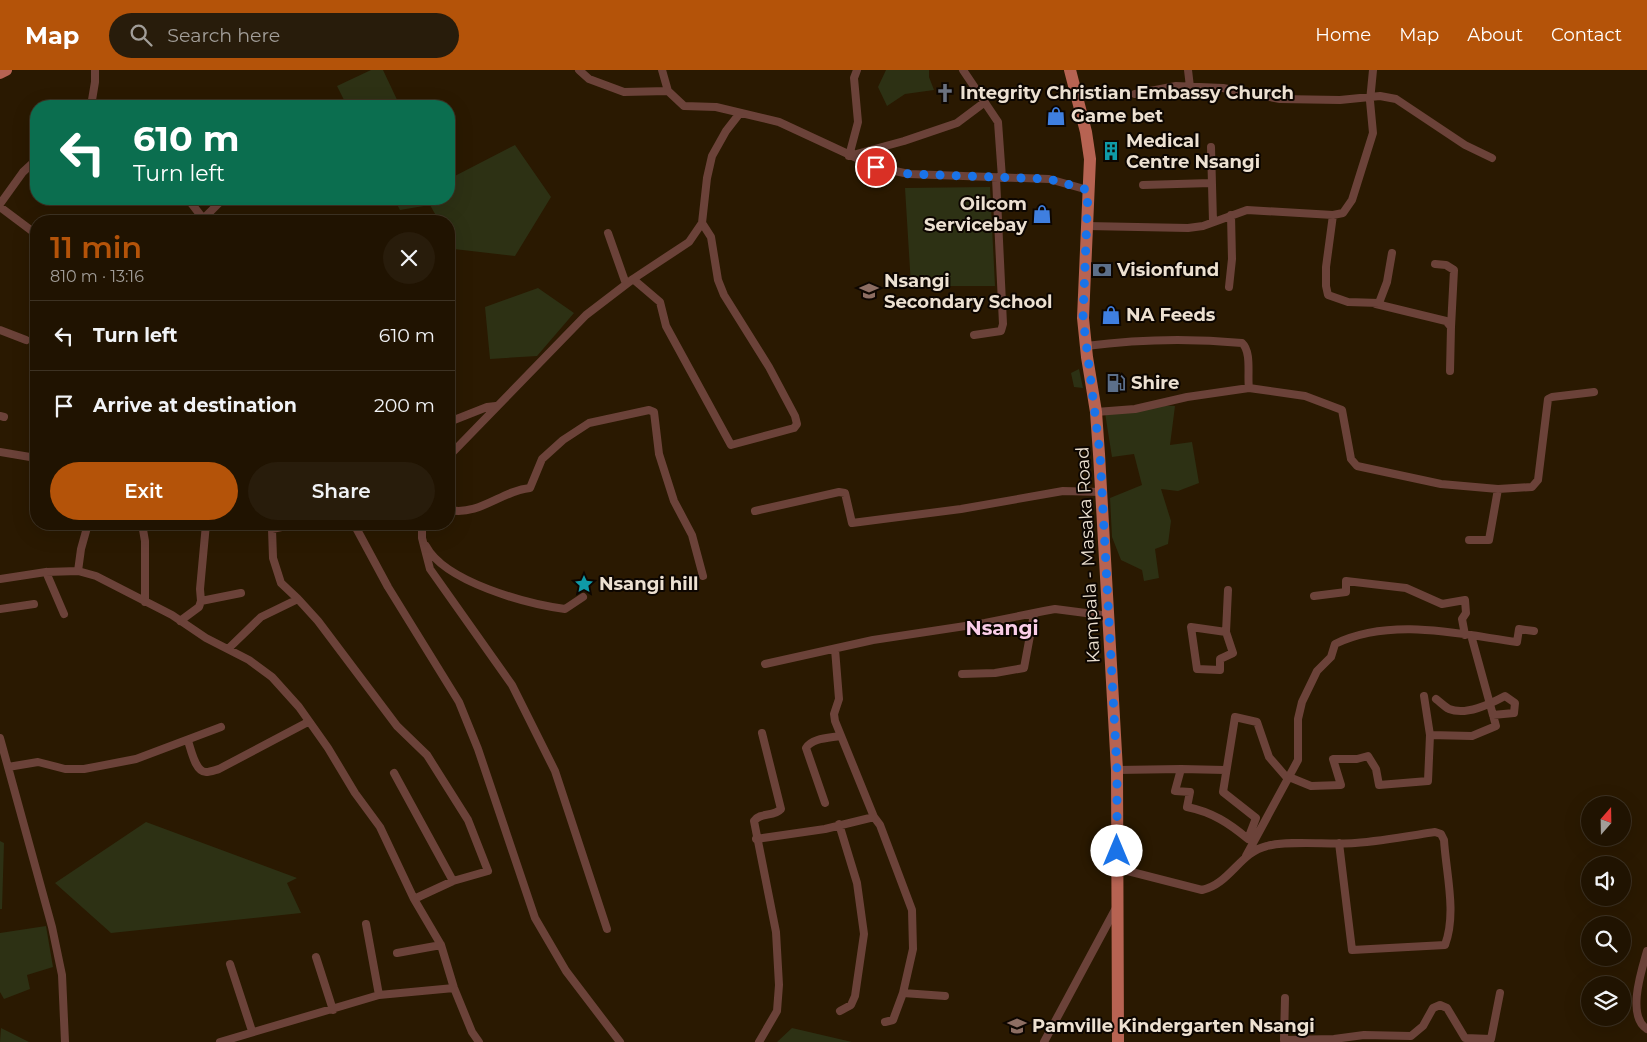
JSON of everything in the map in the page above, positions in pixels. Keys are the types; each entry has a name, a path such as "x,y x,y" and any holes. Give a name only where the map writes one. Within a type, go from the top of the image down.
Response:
{"main road":[{"path":"0,73 6,70"},
{"name":"Kampala - Masaka Road","path":"1070,70 1086,132 1090,159 1083,318 1096,412 1117,770 1116,908 1118,1042"}],"street":[{"path":"92,100 96,82 95,70"},
{"path":"579,70 589,79 624,92 668,91"},
{"path":"662,70 668,91 684,106 716,107 792,127 849,156 876,167 909,174 1049,179 1088,190"},
{"path":"849,156 858,122 854,78 857,70"},
{"path":"963,70 998,122 1003,324 1000,331 974,335"},
{"path":"1188,70 1190,87"},
{"path":"1087,226 1188,228 1213,222 1247,210 1276,210 1332,215 1343,212 1348,208 1366,160 1373,133 1370,101 1372,96 1373,70"},
{"path":"1135,94 1176,86 1223,88 1280,100 1340,100 1372,96 1396,99 1465,145 1492,158"},
{"path":"849,156 904,141 957,123 985,102"},
{"path":"455,450 586,315 630,282 690,242 702,223 707,178 712,156 721,138 740,113"},
{"path":"1210,147 1213,222"},
{"path":"30,166 23,172 0,205 30,229"},
{"path":"1143,184 1211,183"},
{"path":"193,205 200,215"},
{"path":"209,215 218,205"},
{"path":"1229,287 1232,259 1231,215"},
{"path":"1332,215 1326,267 1328,295 1348,302 1376,304 1446,321 1451,327"},
{"path":"608,233 630,282 654,294 660,302 666,326 731,445 794,428 797,424 796,416 769,367 724,295 718,280 711,237 702,223"},
{"path":"1376,304 1381,300 1387,282 1392,253"},
{"path":"1435,264 1446,265 1454,270 1450,371"},
{"path":"0,330 26,340"},
{"path":"1086,346 1145,339 1179,338 1242,343 1245,346 1247,357 1249,388"},
{"path":"1096,412 1135,409 1187,397 1249,388 1305,396 1342,410 1351,459 1363,468 1441,484 1498,489 1532,487 1538,480 1548,399 1594,392"},
{"path":"455,420 487,407 496,406"},
{"path":"455,510 470,511 490,504 517,490 530,488 542,458 563,440 589,423 649,410 654,412 659,454 674,501 692,535 703,576"},
{"path":"0,452 30,457"},
{"path":"1469,540 1489,540 1498,489"},
{"path":"756,511 839,492 845,493 852,523 961,509 1063,491 1101,492"},
{"path":"78,571 80,549 86,530"},
{"path":"143,530 145,541 145,602"},
{"path":"180,621 199,607 201,601 200,589 205,530"},
{"path":"272,530 273,558 281,583 318,621 397,726 427,755 468,820 488,871 453,881 414,899"},
{"path":"357,530 388,587 459,702 478,748 535,918 566,971 620,1042"},
{"path":"422,530 422,538 430,569 512,685 555,771 607,929"},
{"path":"422,538 430,553 442,564 460,576 498,595 565,609 583,597"},
{"path":"0,579 46,572 78,571 96,576 180,621 206,638 229,648 272,677 299,707 328,748 355,793 380,827 414,899 442,945 454,988 472,1032 479,1042"},
{"path":"46,572 64,614"},
{"path":"1314,596 1346,592 1346,581 1406,588 1442,604 1465,600 1466,613 1462,619 1498,728 1472,736 1430,735"},
{"path":"1226,632 1191,627 1197,668 1220,670 1220,659 1233,653 1226,632 1228,590"},
{"path":"201,601 241,594"},
{"path":"229,648 261,617 298,599"},
{"path":"0,609 34,604"},
{"path":"764,664 926,630 1034,614 1055,609 1109,616"},
{"path":"962,674 995,674 1024,668 1034,614"},
{"path":"1244,860 1298,760 1298,719 1302,702 1317,671 1331,657 1335,644 1352,636 1379,630 1441,632 1518,642 1520,629 1534,631"},
{"path":"834,649 839,699 834,714 840,736 874,817 880,825 912,910 913,949 903,993 893,1020 885,1022"},
{"path":"1181,769 1175,791 1190,792 1187,806 1207,811 1228,822 1248,839 1256,818 1223,792 1225,770 1235,717 1257,722 1269,757 1289,778 1311,786 1341,785 1333,759 1357,759 1368,756 1376,768 1380,785 1428,780 1430,735 1424,696"},
{"path":"1436,699 1450,709 1461,710 1490,704 1505,696 1515,703 1514,712 1493,715"},
{"path":"188,741 195,762 201,771 206,772 219,769 308,722"},
{"path":"8,767 38,762 65,769 84,768 136,759 221,728"},
{"path":"759,1042 777,1011 779,984 776,932 754,822 756,818 778,813 781,809 762,733"},
{"path":"825,803 806,748 809,744 816,741 840,736"},
{"path":"0,738 52,927 62,975 65,1042"},
{"path":"1117,770 1225,770"},
{"path":"394,773 453,881"},
{"path":"756,839 825,829 874,817"},
{"path":"840,824 857,883 864,934 855,996 851,1005 840,1011"},
{"path":"1116,868 1202,890 1215,887 1244,860 1269,845 1339,843 1435,832 1441,834 1444,840 1450,896 1446,945 1352,950 1339,843"},
{"path":"1044,1042 1116,908"},
{"path":"366,924 379,995"},
{"path":"397,953 442,945"},
{"path":"1647,951 1637,995 1637,1014 1647,1029"},
{"path":"316,957 333,1010"},
{"path":"230,964 252,1031"},
{"path":"220,1042 379,995 454,988"},
{"path":"903,993 945,996"},
{"path":"1286,998 1284,1040 1334,1039 1364,1035 1407,1039 1419,1032 1433,1008 1440,1005 1447,1008 1464,1040 1492,1039 1500,993"}],"green space":[{"path":"371,70 383,70 397,100 344,100 337,86"},
{"path":"886,70 929,70 929,77 934,90 905,94 887,106 878,87"},
{"path":"515,145 551,197 515,256 455,249 455,215 436,215 430,205 455,205 455,176"},
{"path":"990,187 995,286 911,286 905,188"},
{"path":"397,205 430,205 400,210"},
{"path":"538,288 574,313 537,356 490,359 485,307"},
{"path":"1079,369 1083,388 1074,387 1071,373"},
{"path":"1150,405 1175,406 1170,445 1192,442 1199,483 1178,491 1161,489 1171,521 1168,544 1155,549 1159,578 1144,581 1142,570 1121,560 1112,537 1110,498 1142,485 1134,454 1112,457 1105,413"},
{"path":"146,822 297,878 287,883 301,913 111,933 55,883"},
{"path":"0,841 4,843 2,909 0,909"},
{"path":"46,926 53,967 27,975 30,989 4,999 0,992 0,933"},
{"path":"1,1028 29,1042 0,1042"},
{"path":"792,1028 852,1042 777,1042"}],"place":[{"name":"Integrity Christian Embassy Church","path":"945,93"},
{"name":"Game bet","path":"1056,116"},
{"name":"Medical Centre Nsangi","path":"1111,151"},
{"name":"Oilcom Servicebay","path":"1042,214"},
{"name":"Visionfund","path":"1102,270"},
{"name":"Nsangi Secondary School","path":"869,291"},
{"name":"NA Feeds","path":"1111,315"},
{"name":"Shire","path":"1116,383"},
{"name":"Nsangi hill","path":"584,584"},
{"name":"Pamville Kindergarten Nsangi","path":"1017,1026"}],"district":[{"name":"Nsangi","path":"1002,628"}],"route":[{"path":"876,167 909,174 1049,179 1088,190 1083,318 1086,357 1096,412 1100,454 1117,770 1117,851"}]}
